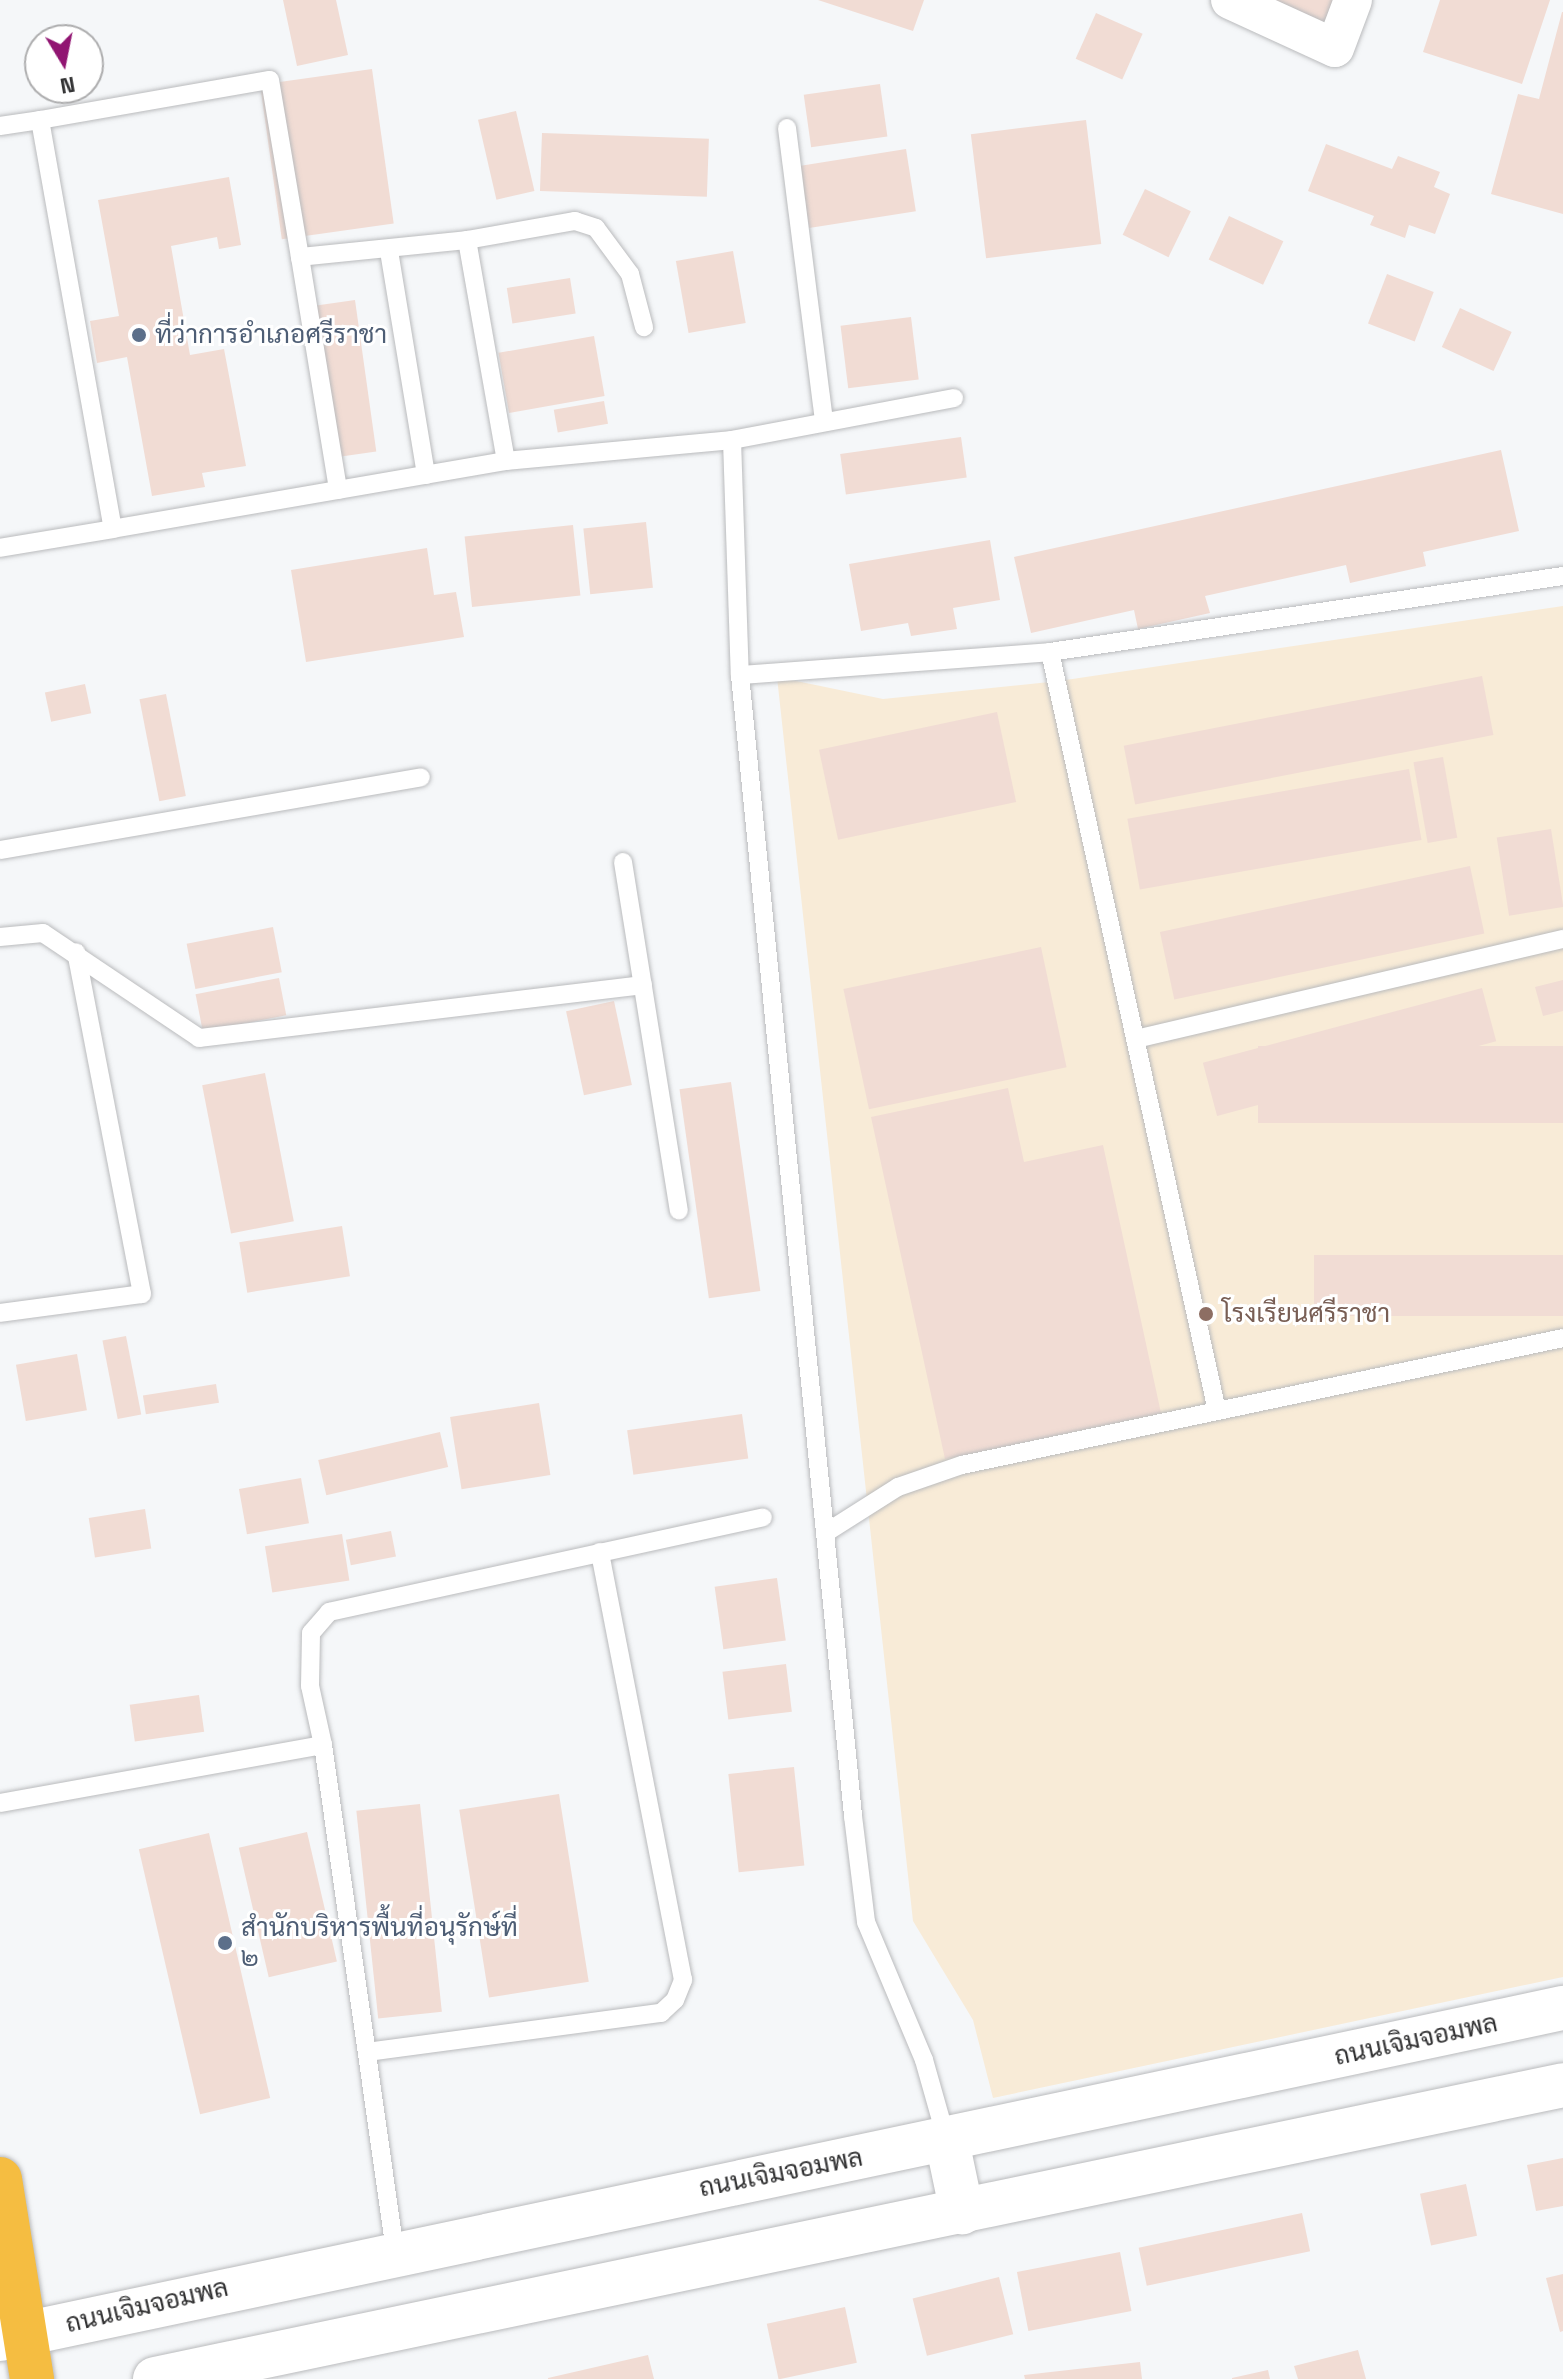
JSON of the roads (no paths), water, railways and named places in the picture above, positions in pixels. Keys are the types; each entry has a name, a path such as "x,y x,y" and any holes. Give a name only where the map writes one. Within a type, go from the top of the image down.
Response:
{"highway":[{"path":"0,2179 12,2336 32,2379"}],"main road":[{"name":"ถนนเจิมจอมพล","path":"12,2336 395,2251 947,2141 1563,2008"},
{"path":"155,2379 1563,2085"},
{"path":"947,2141 962,2212"}],"street":[{"path":"1230,0 1335,48 1353,0"}],"lane":[{"path":"0,126 270,80 338,490"},
{"path":"40,120 113,529"},
{"path":"787,128 824,422"},
{"path":"300,257 389,251 575,221 596,228 630,274 644,327"},
{"path":"467,240 506,461"},
{"path":"389,251 426,475"},
{"path":"0,548 506,461 732,440 954,398"},
{"path":"732,440 740,675 866,1922 924,2060 947,2141"},
{"path":"740,675 1050,652 1563,576"},
{"path":"1050,652 1217,1411"},
{"path":"0,850 421,777"},
{"path":"623,862 679,1211"},
{"path":"0,937 43,933 76,952 199,1038 643,985"},
{"path":"1136,1039 1563,939"},
{"path":"0,1313 142,1294 76,952"},
{"path":"827,1532 898,1487 962,1465 1563,1338"},
{"path":"395,2251 323,1745 310,1686 311,1633 329,1612 763,1517"},
{"path":"367,2052 661,2013 675,2000 683,1980 600,1552"},
{"path":"0,1803 323,1745"}],"place":[{"name":"ที่ว่าการอำเภอศรีราชา","path":"139,335"},
{"name":"โรงเรียนศรีราชา","path":"1206,1314"},
{"name":"สำนักบริหารพื้นที่อนุรักษ์ที่ ๒","path":"225,1943"}]}
